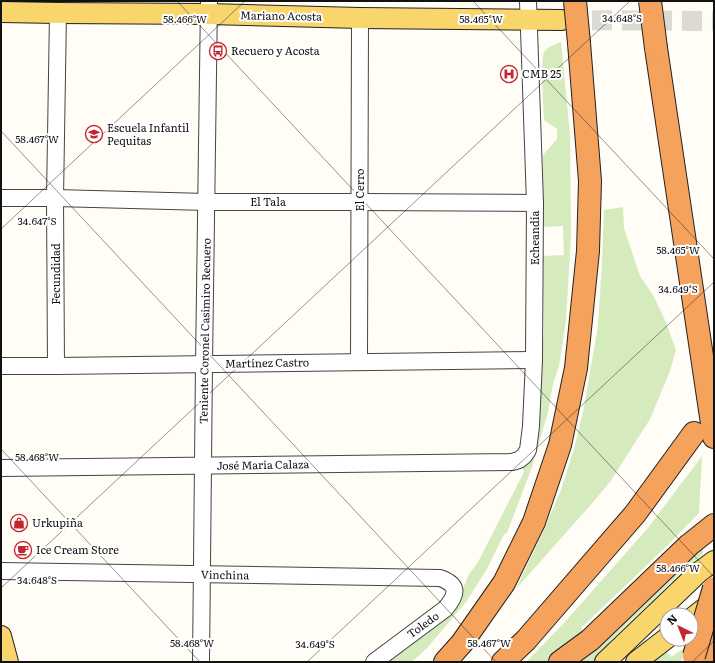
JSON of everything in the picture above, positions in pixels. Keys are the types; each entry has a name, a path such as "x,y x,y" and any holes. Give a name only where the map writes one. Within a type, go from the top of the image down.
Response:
{"highway":[{"path":"445,662 462,643 504,583 534,522 560,445 576,368 588,251 590,181 575,1"},
{"path":"503,662 526,640 704,435 650,1"},
{"path":"560,662 590,640 689,545 714,524"},
{"path":"698,660 714,588"},
{"path":"698,660 714,641 714,624"}],"main road":[{"name":"Mariano Acosta","path":"1,12 58,13 209,8 360,18 528,10 562,20"},
{"path":"605,662 699,572 714,561"},
{"path":"699,613 714,601"},
{"path":"1,636 8,662"},
{"path":"636,662 659,644"}],"street":[{"name":"Teniente Coronel Casimiro Recuero","path":"201,662 209,8"},
{"name":"Echeandía","path":"524,456 528,450 531,426 534,360 535,203 528,10"},
{"name":"Fecundidad","path":"56,366 55,198 58,13"},
{"name":"El Cerro","path":"359,362 360,18"},
{"name":"El Tala","path":"1,198 207,202 535,203"},
{"name":"Martínez Castro","path":"1,366 534,360"},
{"name":"José María Calaza","path":"1,468 512,462 519,460 524,456"},
{"name":"Vinchina","path":"1,571 440,578 448,580"},
{"name":"Toledo","path":"374,662 445,609 452,602 455,596 454,586 448,580"}],"green space":[{"path":"561,42 570,135 571,235 566,321 559,366 553,384 548,412 532,467 507,533 504,534 487,569 466,602 427,648 412,662 383,662 462,591 469,574 477,564 524,472 523,469 529,454 544,333 543,256 564,255 563,226 543,227 543,155 557,139 557,129 544,120 542,63 546,49"},
{"path":"623,207 624,228 640,276 653,295 665,320 676,350 670,371 650,419 610,482 516,589 561,490 574,449 583,412 598,326 604,210"},
{"path":"702,456 699,513 667,546 581,628 598,648 703,548 703,554 682,572 620,632 606,646 594,662 526,662 564,623 647,529"},
{"path":"687,647 681,662 652,662 666,651 671,657"}],"tunnel":[{"path":"562,20 714,21"}],"place":[{"name":"Recuero y Acosta","path":"218,51"},
{"name":"CMB 25","path":"509,74"},
{"name":"Escuela Infantil Pequitas","path":"94,134"},
{"name":"Urkupiña","path":"19,523"},
{"name":"Ice Cream Store","path":"23,550"}]}
